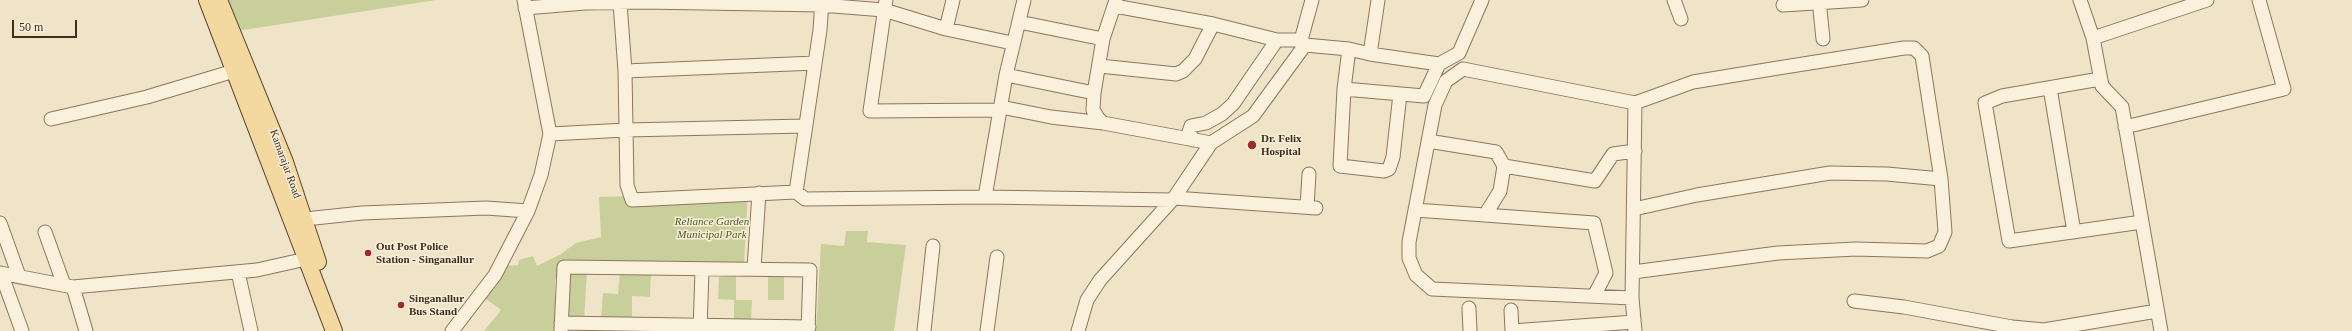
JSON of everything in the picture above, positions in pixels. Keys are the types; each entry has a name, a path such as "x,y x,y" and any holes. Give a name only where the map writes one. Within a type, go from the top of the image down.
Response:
{"main road":[{"path":"207,0 334,331"},
{"name":"Kamarajar Road","path":"219,0 285,162 305,219 316,259 344,331"}],"street":[{"path":"946,29 953,0"},
{"path":"985,197 1012,43 1024,0"},
{"path":"1103,123 1094,110 1094,93 1100,66 1103,39 1115,3 1213,24 1277,40 1301,40 1312,0"},
{"path":"1370,54 1378,0"},
{"path":"1344,89 1424,96 1439,64 1459,53 1482,0"},
{"path":"1674,0 1681,19"},
{"path":"1783,5 1862,0"},
{"path":"2080,0 2093,38 2102,86 2122,107 2161,331"},
{"path":"2093,38 2207,0"},
{"path":"2125,127 2284,89 2259,0"},
{"path":"452,331 495,275 528,211 541,174 550,134 525,4 585,1 620,3 644,1 822,2 885,5 946,29 1012,43"},
{"path":"796,192 815,63 822,2"},
{"path":"1820,2 1823,39"},
{"path":"620,3 625,71 627,185 632,200 796,192 805,199 985,197 1173,199 1312,207 1309,174"},
{"path":"885,5 870,112 1000,108 1051,117 1103,123 1211,143"},
{"path":"1019,22 1103,39"},
{"path":"1100,66 1176,74 1183,71 1195,59 1213,24"},
{"path":"1193,140 1189,132 1191,126 1206,123 1222,114 1233,104 1277,40"},
{"path":"1078,331 1087,300 1100,280 1173,199 1211,143 1253,116 1305,45 1349,49 1370,54 1439,64"},
{"path":"1632,298 1432,289 1416,275 1409,258 1409,242 1435,105 1446,81 1463,69 1635,103 1693,82 1914,48 1922,56 1941,178 1945,232 1939,246 1927,251 1856,249 1778,253 1633,272"},
{"path":"1349,49 1344,89 1339,162 1340,166 1344,168 1384,171 1389,169 1393,157 1400,94"},
{"path":"625,71 815,63"},
{"path":"51,119 146,97 234,71"},
{"path":"1006,75 1094,93"},
{"path":"2100,79 2002,96 1985,103 2009,241 2142,222"},
{"path":"2050,88 2074,232"},
{"path":"1511,310 1512,331 1635,327 1632,298 1635,103"},
{"path":"550,134 626,130 805,126"},
{"path":"1428,141 1496,152 1504,166 1500,191 1485,215"},
{"path":"1504,166 1595,181 1614,154 1635,151"},
{"path":"1634,209 1697,195 1830,173 1887,174 1941,178"},
{"path":"754,268 759,193"},
{"path":"305,219 362,213 486,208 528,211"},
{"path":"1415,210 1594,223 1606,273 1594,296"},
{"path":"0,223 19,276"},
{"path":"45,232 86,331"},
{"path":"924,331 933,246"},
{"path":"986,331 997,257"},
{"path":"22,331 0,273 68,286 256,270 306,259"},
{"path":"564,267 702,270 754,268 810,270 809,329 561,327 564,267"},
{"path":"700,328 702,270"},
{"path":"238,272 251,331"},
{"path":"1854,301 1904,306 2012,327 2044,330 2157,311"},
{"path":"1470,308 1470,331"}],"green space":[{"path":"224,0 436,0 237,31"},
{"name":"Reliance Garden Municipal Park","path":"748,193 744,262 562,262 555,280 555,331 484,331 501,310 483,297 505,266 518,265 519,260 533,256 537,266 561,254 576,243 601,237 599,197"},
{"path":"846,231 868,231 867,242 906,245 894,331 816,331 821,244 844,246"},
{"path":"587,271 584,321 568,321 568,273"},
{"path":"620,272 651,273 650,297 632,296 632,321 601,320 603,293 618,294"},
{"path":"736,276 736,300 752,300 751,323 734,322 734,300 718,299 719,277"},
{"path":"768,277 784,277 784,300 768,300"}],"place":[{"name":"Dr. Felix Hospital","path":"1252,145"},
{"name":"Out Post Police Station - Singanallur","path":"368,253"},
{"name":"Singanallur Bus Stand","path":"401,305"}]}
